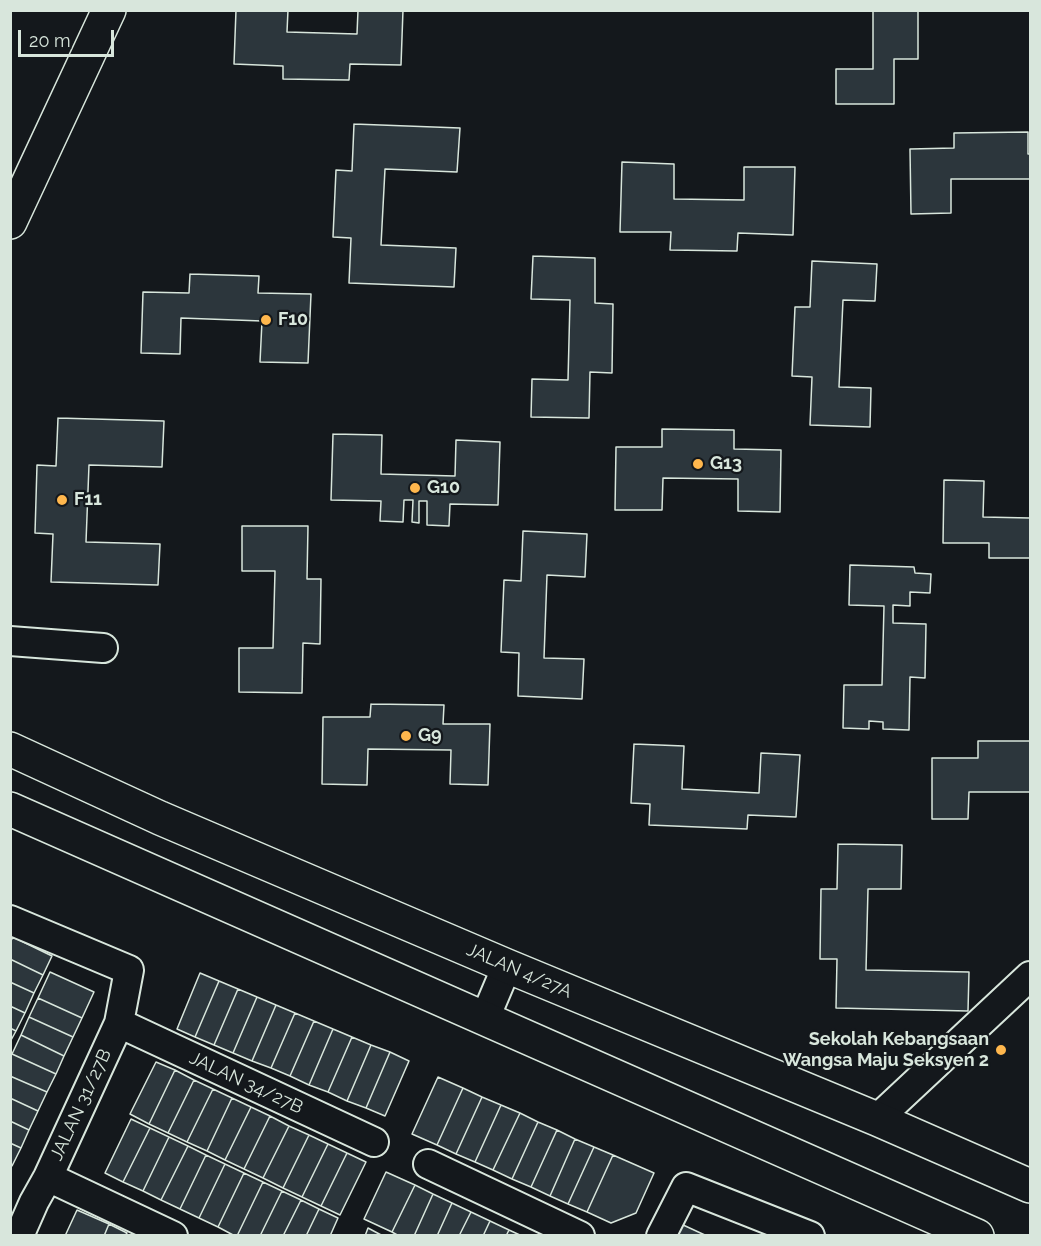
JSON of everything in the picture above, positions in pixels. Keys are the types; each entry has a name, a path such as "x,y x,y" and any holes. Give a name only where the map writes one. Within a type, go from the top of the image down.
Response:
{"street":[{"path":"10,222 109,10"},
{"path":"10,640 103,648"},
{"name":"JALAN 4/27A","path":"10,749 160,818 507,966 877,1119 1030,1186"},
{"path":"10,809 977,1236"},
{"name":"JALAN 31/27B","path":"10,920 129,969 119,1023 19,1236"},
{"path":"485,1018 507,966"},
{"path":"877,1119 1030,976"},
{"name":"JALAN 34/27B","path":"119,1023 374,1142"},
{"path":"429,1164 580,1236"},
{"path":"48,1177 173,1236"},
{"path":"661,1236 686,1186 810,1236"}],"building":[{"path":"236,10 288,10 287,32 357,34 358,10 403,10 401,65 350,64 349,80 283,79 283,66 234,64"},
{"path":"873,10 918,10 918,59 894,59 894,104 836,104 836,69 873,69"},
{"path":"354,124 460,128 457,172 385,169 381,245 456,248 454,287 349,283 351,238 333,237 336,170 352,171"},
{"path":"1028,132 1030,179 951,179 951,213 911,214 910,149 954,148 954,133"},
{"path":"622,162 674,164 674,199 744,200 744,167 795,167 793,235 738,233 737,251 670,250 671,232 620,232"},
{"path":"533,256 595,258 595,303 613,304 612,373 590,372 589,418 531,417 532,379 568,380 570,300 531,299"},
{"path":"812,261 877,264 875,301 843,300 839,387 871,388 870,427 810,425 812,377 792,376 795,307 810,307"},
{"name":"F10","path":"190,274 259,276 258,293 311,294 308,363 260,362 262,321 181,318 180,354 141,353 143,292 189,293"},
{"name":"F11","path":"58,418 164,421 162,467 89,465 86,542 160,544 158,585 51,582 53,534 35,533 37,465 56,466"},
{"name":"G13","path":"662,429 734,430 734,449 781,450 780,512 738,511 738,479 663,478 662,510 615,510 616,447 662,447"},
{"name":"G10","path":"333,434 382,435 381,474 455,476 456,440 500,442 498,505 450,504 449,526 427,525 427,501 419,501 419,523 412,522 413,500 404,500 403,522 380,521 381,501 331,500"},
{"path":"944,480 984,481 983,517 1030,518 1030,558 989,558 989,543 943,543"},
{"path":"242,526 308,526 307,579 321,579 320,644 303,643 302,693 239,692 239,648 273,648 275,571 242,571"},
{"path":"523,531 587,534 585,577 547,575 544,658 584,659 582,699 518,696 519,653 501,652 504,580 521,581"},
{"path":"850,565 914,567 915,573 931,574 930,593 910,592 910,606 893,605 893,623 926,624 925,678 910,677 909,730 883,729 883,722 869,721 869,729 843,728 844,685 882,685 884,606 849,605"},
{"name":"G9","path":"371,704 444,705 443,724 490,724 488,785 450,784 451,750 368,749 367,785 322,784 323,717 370,717"},
{"path":"978,741 1030,741 1030,792 969,792 968,819 932,819 932,758 978,758"},
{"path":"634,744 684,746 682,789 759,793 761,753 800,755 796,817 748,815 747,829 649,825 650,804 631,803"},
{"path":"838,844 902,845 901,889 868,889 866,970 969,972 968,1011 836,1008 837,959 820,959 821,889 837,889"},
{"path":"13,937 52,956 43,975 10,959 10,942"},
{"path":"10,959 43,975 34,993 10,982"},
{"path":"50,972 94,992 82,1018 38,998"},
{"path":"200,973 219,981 195,1037 177,1029"},
{"path":"219,981 238,989 214,1045 195,1037"},
{"path":"10,982 34,993 25,1013 10,1006"},
{"path":"238,989 257,997 233,1053 214,1045"},
{"path":"257,997 276,1005 252,1061 233,1053"},
{"path":"38,998 82,1018 73,1037 29,1017"},
{"path":"276,1005 295,1013 271,1068 252,1061"},
{"path":"10,1006 25,1013 16,1031 10,1028"},
{"path":"295,1013 314,1021 290,1076 271,1068"},
{"path":"29,1017 73,1037 64,1056 21,1035"},
{"path":"314,1021 333,1029 309,1085 290,1076"},
{"path":"10,1028 16,1031 10,1042"},
{"path":"333,1029 352,1037 328,1092 309,1085"},
{"path":"21,1035 64,1056 56,1074 12,1054"},
{"path":"352,1037 371,1045 347,1101 328,1092"},
{"path":"371,1045 390,1052 366,1108 347,1101"},
{"path":"390,1052 409,1061 385,1116 366,1108"},
{"path":"12,1054 56,1074 47,1092 10,1076 10,1056"},
{"path":"156,1062 175,1070 149,1124 130,1114"},
{"path":"175,1070 194,1080 168,1133 149,1124"},
{"path":"10,1076 47,1092 38,1111 10,1098"},
{"path":"438,1077 463,1088 437,1145 412,1134"},
{"path":"194,1080 213,1089 187,1142 168,1133"},
{"path":"463,1088 482,1097 456,1154 437,1145"},
{"path":"213,1089 232,1098 207,1151 187,1142"},
{"path":"482,1097 501,1105 475,1162 456,1154"},
{"path":"10,1098 38,1111 29,1130 10,1121"},
{"path":"232,1098 251,1107 225,1160 207,1151"},
{"path":"501,1105 520,1113 493,1170 475,1162"},
{"path":"251,1107 270,1116 244,1169 225,1160"},
{"path":"520,1113 538,1122 512,1179 493,1170"},
{"path":"270,1116 289,1126 263,1178 244,1169"},
{"path":"131,1119 150,1128 123,1182 105,1173"},
{"path":"10,1121 29,1130 21,1148 10,1143"},
{"path":"538,1122 557,1130 531,1187 512,1179"},
{"path":"289,1126 309,1135 283,1188 263,1178"},
{"path":"150,1128 169,1137 143,1191 123,1182"},
{"path":"557,1130 575,1139 550,1196 531,1187"},
{"path":"309,1135 328,1144 302,1197 283,1188"},
{"path":"169,1137 188,1146 161,1200 143,1191"},
{"path":"575,1139 594,1147 568,1204 550,1196"},
{"path":"10,1143 21,1148 12,1166 10,1166"},
{"path":"328,1144 347,1153 321,1206 302,1197"},
{"path":"188,1146 206,1155 180,1209 161,1200"},
{"path":"594,1147 613,1155 587,1212 568,1204"},
{"path":"347,1153 366,1162 340,1215 321,1206"},
{"path":"206,1155 225,1164 199,1218 180,1209"},
{"path":"613,1155 654,1173 636,1213 611,1223 587,1212"},
{"path":"225,1164 244,1173 218,1227 199,1218"},
{"path":"386,1172 415,1185 392,1232 364,1219"},
{"path":"244,1173 263,1182 235,1236 218,1227"},
{"path":"263,1182 282,1191 260,1236 237,1236"},
{"path":"415,1185 433,1194 414,1236 399,1236 392,1232"},
{"path":"282,1191 301,1200 283,1236 260,1236"},
{"path":"433,1194 452,1203 437,1236 414,1236"},
{"path":"301,1200 319,1209 306,1236 283,1236"},
{"path":"452,1203 471,1212 459,1236 437,1236"},
{"path":"319,1209 338,1218 330,1236 306,1236"},
{"path":"77,1210 109,1224 104,1236 65,1236"},
{"path":"471,1212 490,1221 483,1236 459,1236"},
{"path":"490,1221 509,1230 506,1236 483,1236"},
{"path":"109,1224 127,1233 125,1236 104,1236"},
{"path":"681,1224 707,1236 676,1236"},
{"path":"368,1228 383,1236 365,1236"},
{"path":"509,1230 522,1236 506,1236"}],"place":[{"name":"F10","path":"266,320"},
{"name":"G13","path":"698,464"},
{"name":"G10","path":"415,488"},
{"name":"F11","path":"62,500"},
{"name":"G9","path":"406,736"},
{"name":"Sekolah Kebangsaan Wangsa Maju Seksyen 2","path":"1001,1050"}]}
